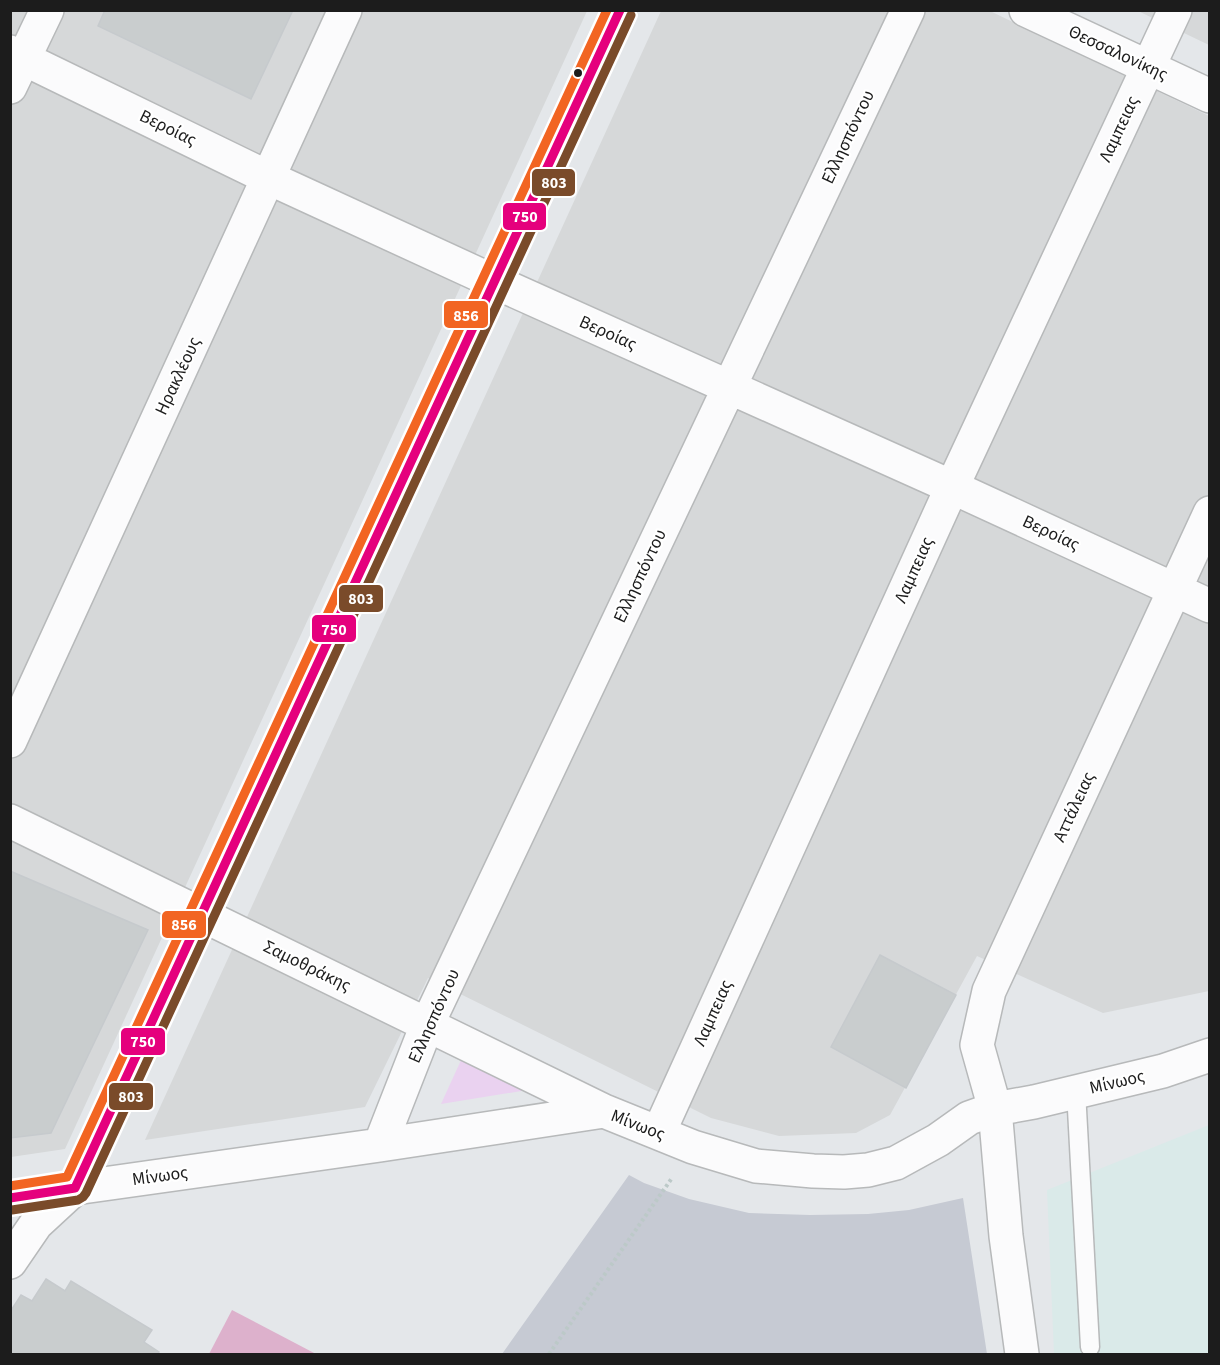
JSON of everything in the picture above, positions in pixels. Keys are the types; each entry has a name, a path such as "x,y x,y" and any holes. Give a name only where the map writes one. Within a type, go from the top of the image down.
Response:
{"street":[{"path":"15,66 47,10"},
{"name":"Ηρακλέους","path":"10,741 345,10"},
{"path":"10,1262 36,1224 75,1188 620,10"},
{"name":"Ελλησπόντου","path":"380,1145 428,1025 908,10"},
{"name":"Θεσσαλονίκης","path":"1026,10 1209,96"},
{"name":"Λαμπειας","path":"659,1132 951,487 1175,10"},
{"name":"Βεροίας","path":"15,66 269,178 1209,606"},
{"name":"Αττάλειας","path":"1022,1354 1006,1236 995,1109 977,1045 989,991 1209,513"},
{"name":"Σαμοθράκης","path":"10,821 604,1111"},
{"name":"Μίνωος","path":"10,1198 604,1111 693,1147 756,1166 813,1172 868,1170 896,1162 938,1140 969,1118 995,1109 1163,1071 1209,1055"}],"lane":[{"path":"1076,1091 1090,1347"}],"path":[{"path":"549,1354 693,1147"}],"shaded area":[{"path":"10,11 587,11 65,1149 11,1157"},
{"path":"661,11 990,11 1209,116 1209,991 1103,1013 977,956 890,1115 856,1133 779,1136 711,1118 428,978 365,1107 145,1140"},
{"path":"1138,11 1209,11 1209,45"},
{"path":"462,1058 534,1089 441,1104"},
{"path":"1209,1125 1209,1354 1054,1354 1047,1190"},
{"path":"629,1175 644,1183 689,1199 749,1213 868,1214 909,1210 963,1198 987,1354 502,1354"},
{"path":"232,1310 316,1354 209,1354"}],"building":[{"path":"105,10 293,10 251,99 98,26"},
{"path":"10,871 148,930 51,1133 10,1138"},
{"path":"880,955 956,995 906,1088 831,1047"},
{"path":"46,1279 65,1291 71,1281 152,1330 144,1342 159,1352 158,1354 10,1354 10,1312 21,1295 32,1301"}],"transit line":[{"name":"856","path":"10,1186 67,1177 607,10"},
{"name":"750","path":"10,1198 75,1188 620,10"},
{"name":"803","path":"12,1210 78,1200 86,1193 631,15"}]}
